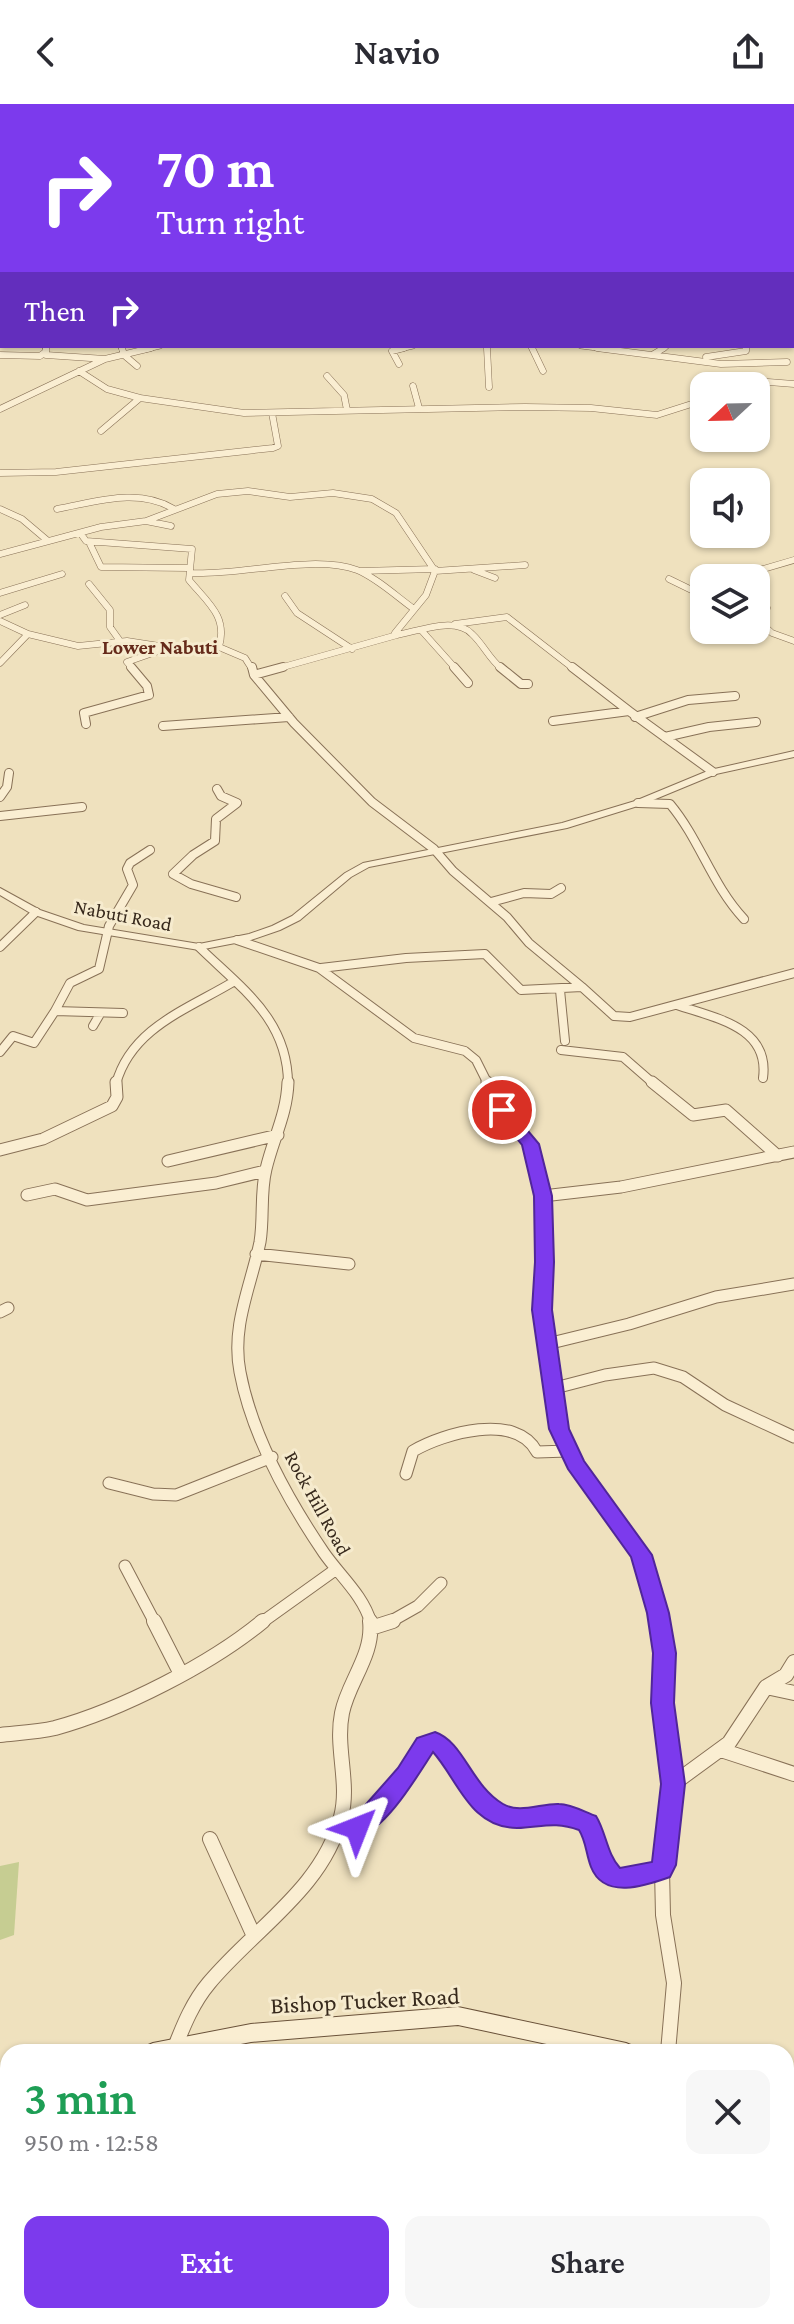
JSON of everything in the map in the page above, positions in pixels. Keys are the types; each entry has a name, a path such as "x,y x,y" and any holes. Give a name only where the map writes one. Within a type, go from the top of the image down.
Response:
{"main road":[{"name":"Bishop Tucker Road","path":"191,2044 251,2033 458,2016 589,2044"}],"street":[{"path":"122,348 124,355 137,366"},
{"path":"0,409 105,359 152,348"},
{"path":"399,364 392,351 405,348"},
{"path":"487,348 489,387"},
{"path":"532,348 543,371"},
{"path":"597,348 721,364 787,362"},
{"path":"652,355 664,348"},
{"path":"689,359 734,354 747,351 746,348"},
{"path":"0,355 40,356 45,350 105,359"},
{"path":"721,364 726,372"},
{"path":"79,371 107,389 140,398 177,405 272,413 554,407 657,415 690,404"},
{"path":"327,376 344,395 347,410"},
{"path":"770,384 794,384"},
{"path":"413,386 419,408"},
{"path":"101,431 140,398"},
{"path":"0,473 56,472 273,448 278,446 272,413"},
{"path":"0,554 146,521 217,494 248,491 271,496 333,493 368,498 398,515 406,532 435,570"},
{"path":"57,509 144,495 167,502 174,509"},
{"path":"0,509 22,519 48,541"},
{"path":"146,521 171,526"},
{"path":"81,534 84,541 89,542 188,547 193,551 190,582 208,598 223,622 219,647"},
{"path":"89,542 101,567 208,574 277,566 335,566 360,571 525,565"},
{"path":"770,567 794,560"},
{"path":"472,569 495,578"},
{"path":"397,635 395,633 400,624 426,595 435,570"},
{"path":"360,571 414,609"},
{"path":"2,590 62,574"},
{"path":"669,579 690,589"},
{"path":"89,584 110,610 110,627 120,641"},
{"path":"285,596 297,613 352,649"},
{"path":"0,618 25,605"},
{"path":"254,675 397,635 491,617 507,617 713,772"},
{"path":"0,618 28,634 83,646 120,641 169,648 219,647 250,662 254,675 289,717 372,802 434,849 453,871 491,902 529,943 609,1013 619,1017 677,1005 793,974"},
{"path":"455,624 471,632 491,660 521,684 528,684"},
{"path":"422,631 468,683"},
{"path":"770,631 794,641"},
{"path":"2,660 28,634"},
{"path":"86,724 84,713 149,695 147,686 127,662 169,648"},
{"path":"553,721 632,714 688,700 735,696"},
{"path":"163,726 289,717"},
{"path":"665,737 721,725 756,722"},
{"name":"Nabuti Road","path":"0,891 36,912 107,934 199,947 276,928 296,918 348,875 366,865 434,849 564,826 638,803 713,772 794,754"},
{"path":"0,797 7,787 9,773"},
{"path":"217,789 221,796 237,803 214,818 215,841 193,855 173,874 191,884 236,897"},
{"path":"638,803 670,804 681,816 706,856 729,905 744,919"},
{"path":"0,816 82,807"},
{"path":"0,1052 13,1036 34,1043 70,983 99,969 107,934 133,885 127,869 130,863 150,850"},
{"path":"491,902 524,893 551,894 561,888"},
{"path":"0,947 36,912"},
{"path":"237,940 319,968 414,1038 465,1051 476,1060 502,1110 530,1144 543,1196 545,1262 542,1310 559,1429 568,1451 641,1555 650,1578 664,1653 663,1703 673,1784 662,1870 663,1915 674,1983 669,2044"},
{"name":"Rock Hill Road","path":"199,947 268,1018 284,1044 287,1076 283,1124 265,1171 263,1219 238,1328 237,1349 246,1396 295,1507 335,1570 368,1613 371,1628"},
{"path":"319,968 476,953 485,954 499,964 521,990 582,987"},
{"path":"0,1150 43,1139 112,1106 117,1097 115,1086 120,1068 130,1052 163,1019 180,1014 233,982"},
{"path":"560,990 563,1046 623,1057 685,1110 693,1115 726,1110 778,1156"},
{"path":"677,1005 738,1028 753,1038 763,1049 767,1069 763,1078"},
{"path":"55,1011 123,1013"},
{"path":"93,1026 100,1014"},
{"path":"168,1161 278,1135"},
{"path":"543,1196 621,1187 793,1153"},
{"path":"27,1195 55,1189 87,1200 216,1183 265,1171"},
{"path":"256,1254 349,1264"},
{"path":"547,1344 629,1324 716,1297 794,1284"},
{"path":"555,1388 605,1375 654,1368 683,1377 725,1405 794,1437"},
{"path":"406,1474 413,1451 445,1437 518,1432 531,1441 537,1452 568,1451"},
{"path":"109,1483 153,1494 176,1495 272,1457"},
{"path":"125,1566 180,1672"},
{"path":"0,1735 39,1731 86,1718 231,1648 277,1610 335,1570"},
{"path":"176,2044 191,2009 253,1934 304,1886 336,1834 345,1800 340,1731 342,1712 364,1657 371,1628 390,1625 406,1615 427,1600 441,1583"},
{"path":"673,1784 729,1743 766,1687 786,1675 794,1662"},
{"path":"766,1687 794,1693"},
{"path":"336,1834 357,1828 367,1821 406,1774 422,1748 435,1741 443,1747 471,1792 497,1813 514,1818 561,1813 587,1823 594,1834 602,1865 618,1879 662,1870"},
{"path":"721,1750 794,1774"},
{"path":"210,1839 253,1934"}],"green space":[{"path":"19,1862 14,1935 0,1940 0,1866"}],"district":[{"name":"Lower Nabuti","path":"160,647"}],"route":[{"path":"357,1828 367,1821 406,1774 425,1744 435,1741 443,1747 471,1792 497,1813 514,1818 549,1813 576,1817 591,1827 602,1865 618,1879 662,1870 673,1784 663,1703 664,1653 658,1613 641,1555 575,1464 559,1429 542,1310 545,1262 543,1196 530,1144 502,1110"}]}
